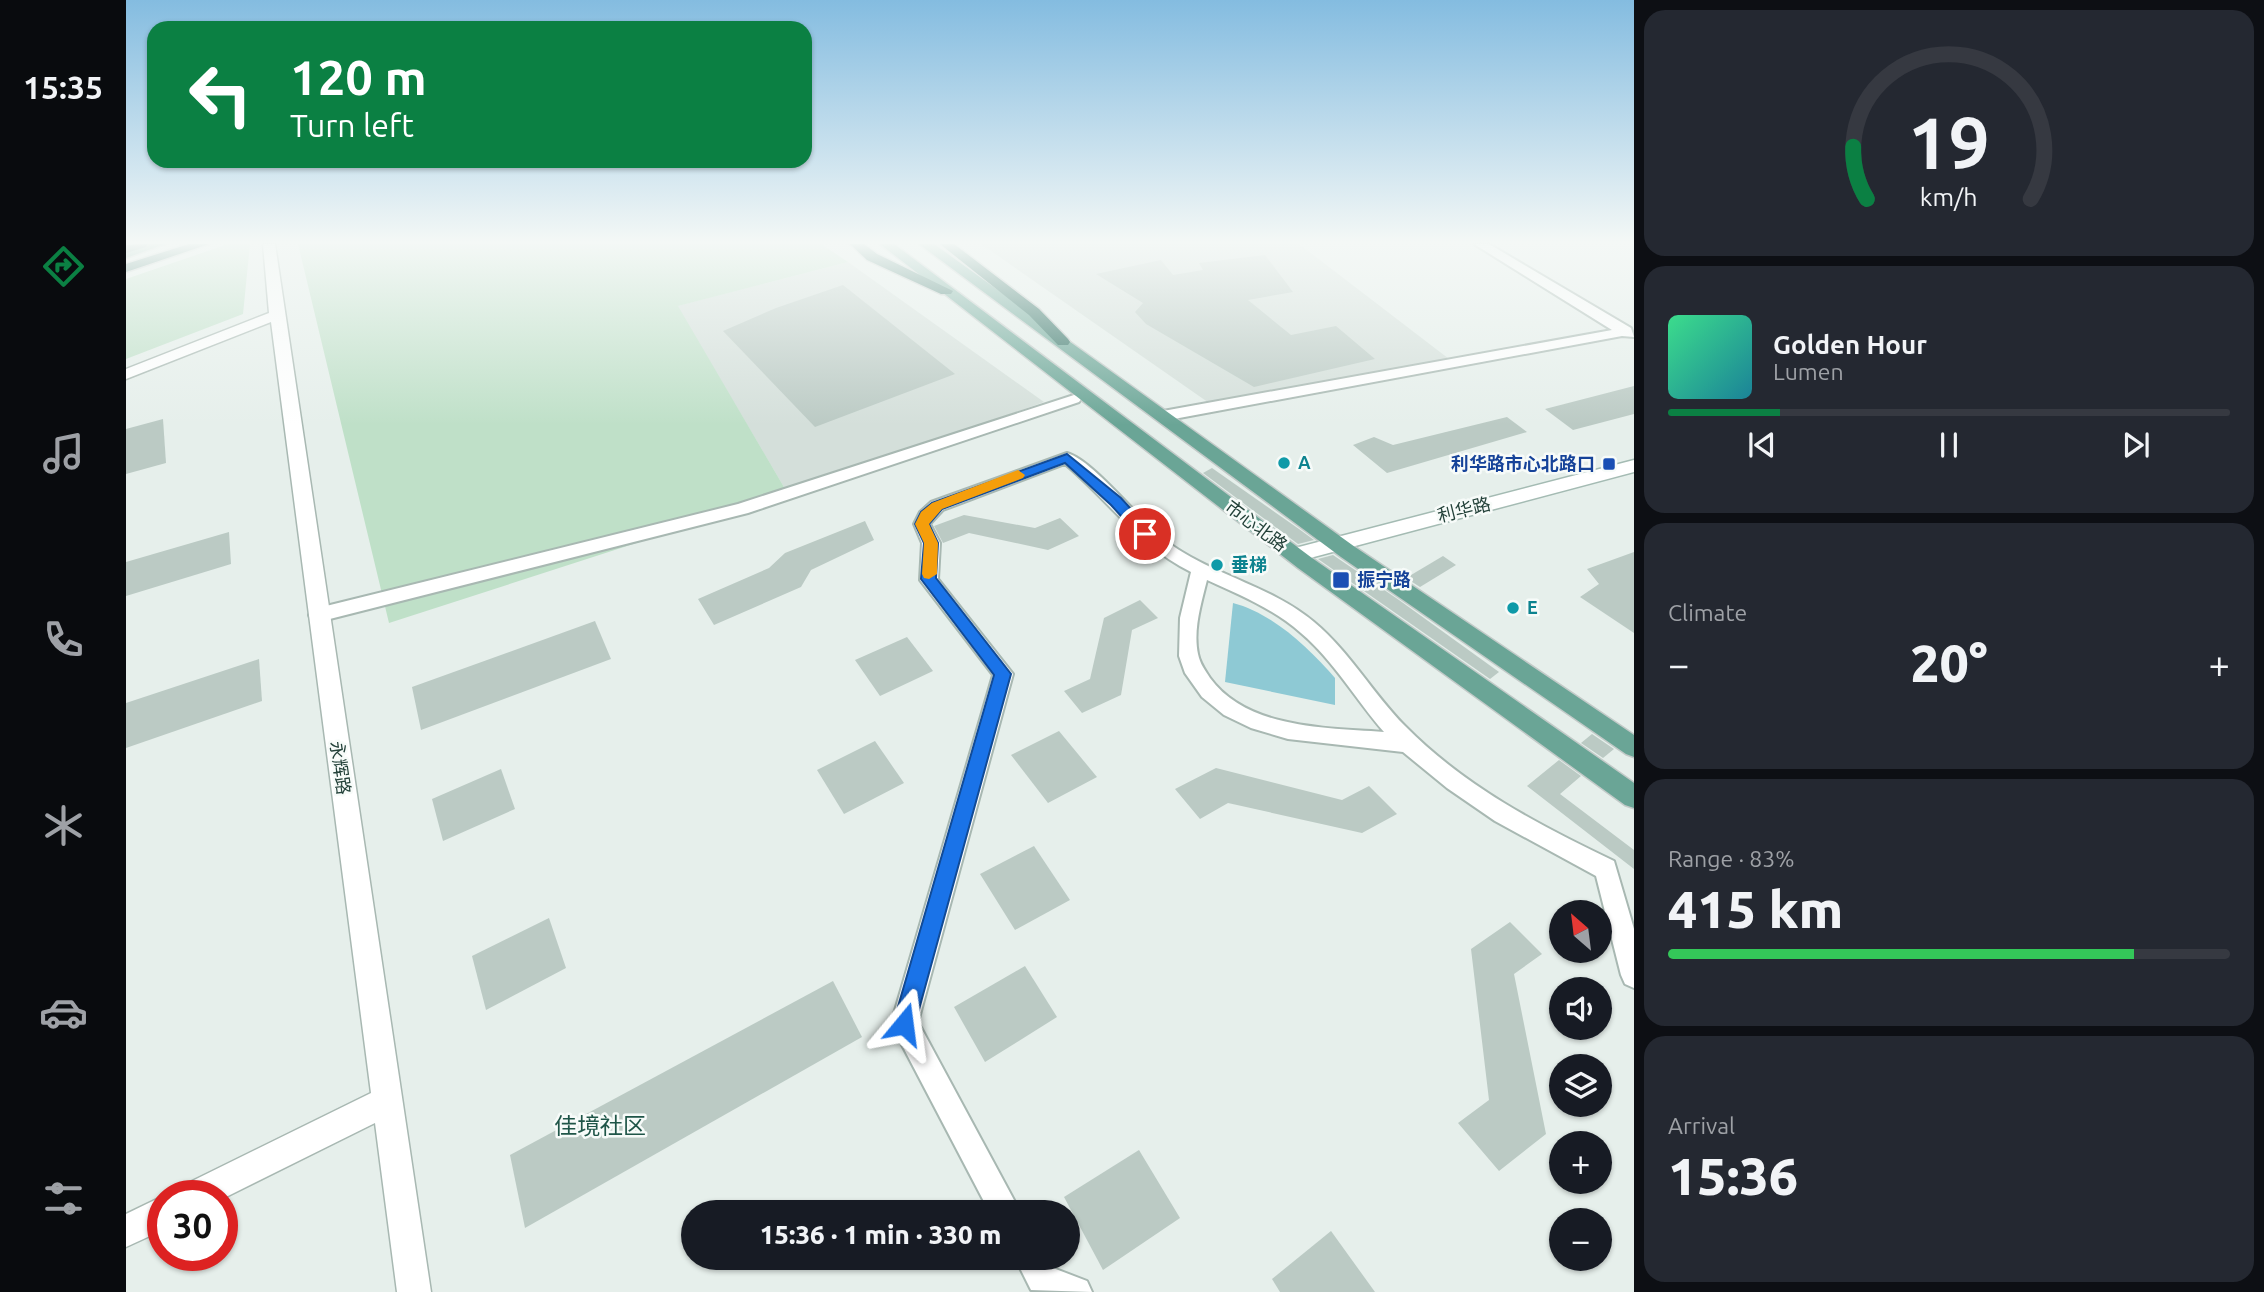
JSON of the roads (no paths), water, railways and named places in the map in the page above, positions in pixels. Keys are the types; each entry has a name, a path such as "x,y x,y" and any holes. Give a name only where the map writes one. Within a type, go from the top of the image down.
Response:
{"highway":[{"path":"1024,304 1063,342"}],"main road":[{"name":"市心北路","path":"962,304 1300,559 1634,797"},
{"name":"市心北路","path":"1010,304 1342,548 1634,747"}],"street":[{"name":"永辉路","path":"275,304 414,1292"},
{"path":"1580,304 1630,334"},
{"path":"126,374 276,315"},
{"path":"1163,416 1630,334"},
{"path":"318,615 741,509 1074,399"},
{"path":"999,1200 904,1024 1003,674 929,579 931,543 922,524 937,506 1067,458 1116,501 1145,534 1178,557 1242,587 1307,627 1408,743 1472,793 1544,839 1606,869 1634,975"},
{"name":"利华路","path":"1300,559 1634,467"},
{"name":"利华路","path":"1342,548 1634,478"},
{"path":"1201,568 1187,632 1191,666 1213,694 1243,718 1291,732 1408,743"},
{"path":"227,1180 387,1101"},
{"path":"126,1231 147,1220"},
{"path":"1037,1270 1042,1279 1076,1292"}],"water":[{"path":"1233,603 1276,623 1314,655 1335,678 1335,705 1225,682"}],"place":[{"name":"A","path":"1284,463"},
{"name":"利华路市心北路口","path":"1609,464"},
{"name":"垂梯","path":"1217,565"},
{"name":"振宁路","path":"1341,580"},
{"name":"E","path":"1513,608"}],"district":[{"name":"佳境社区","path":"600,1126"}]}
